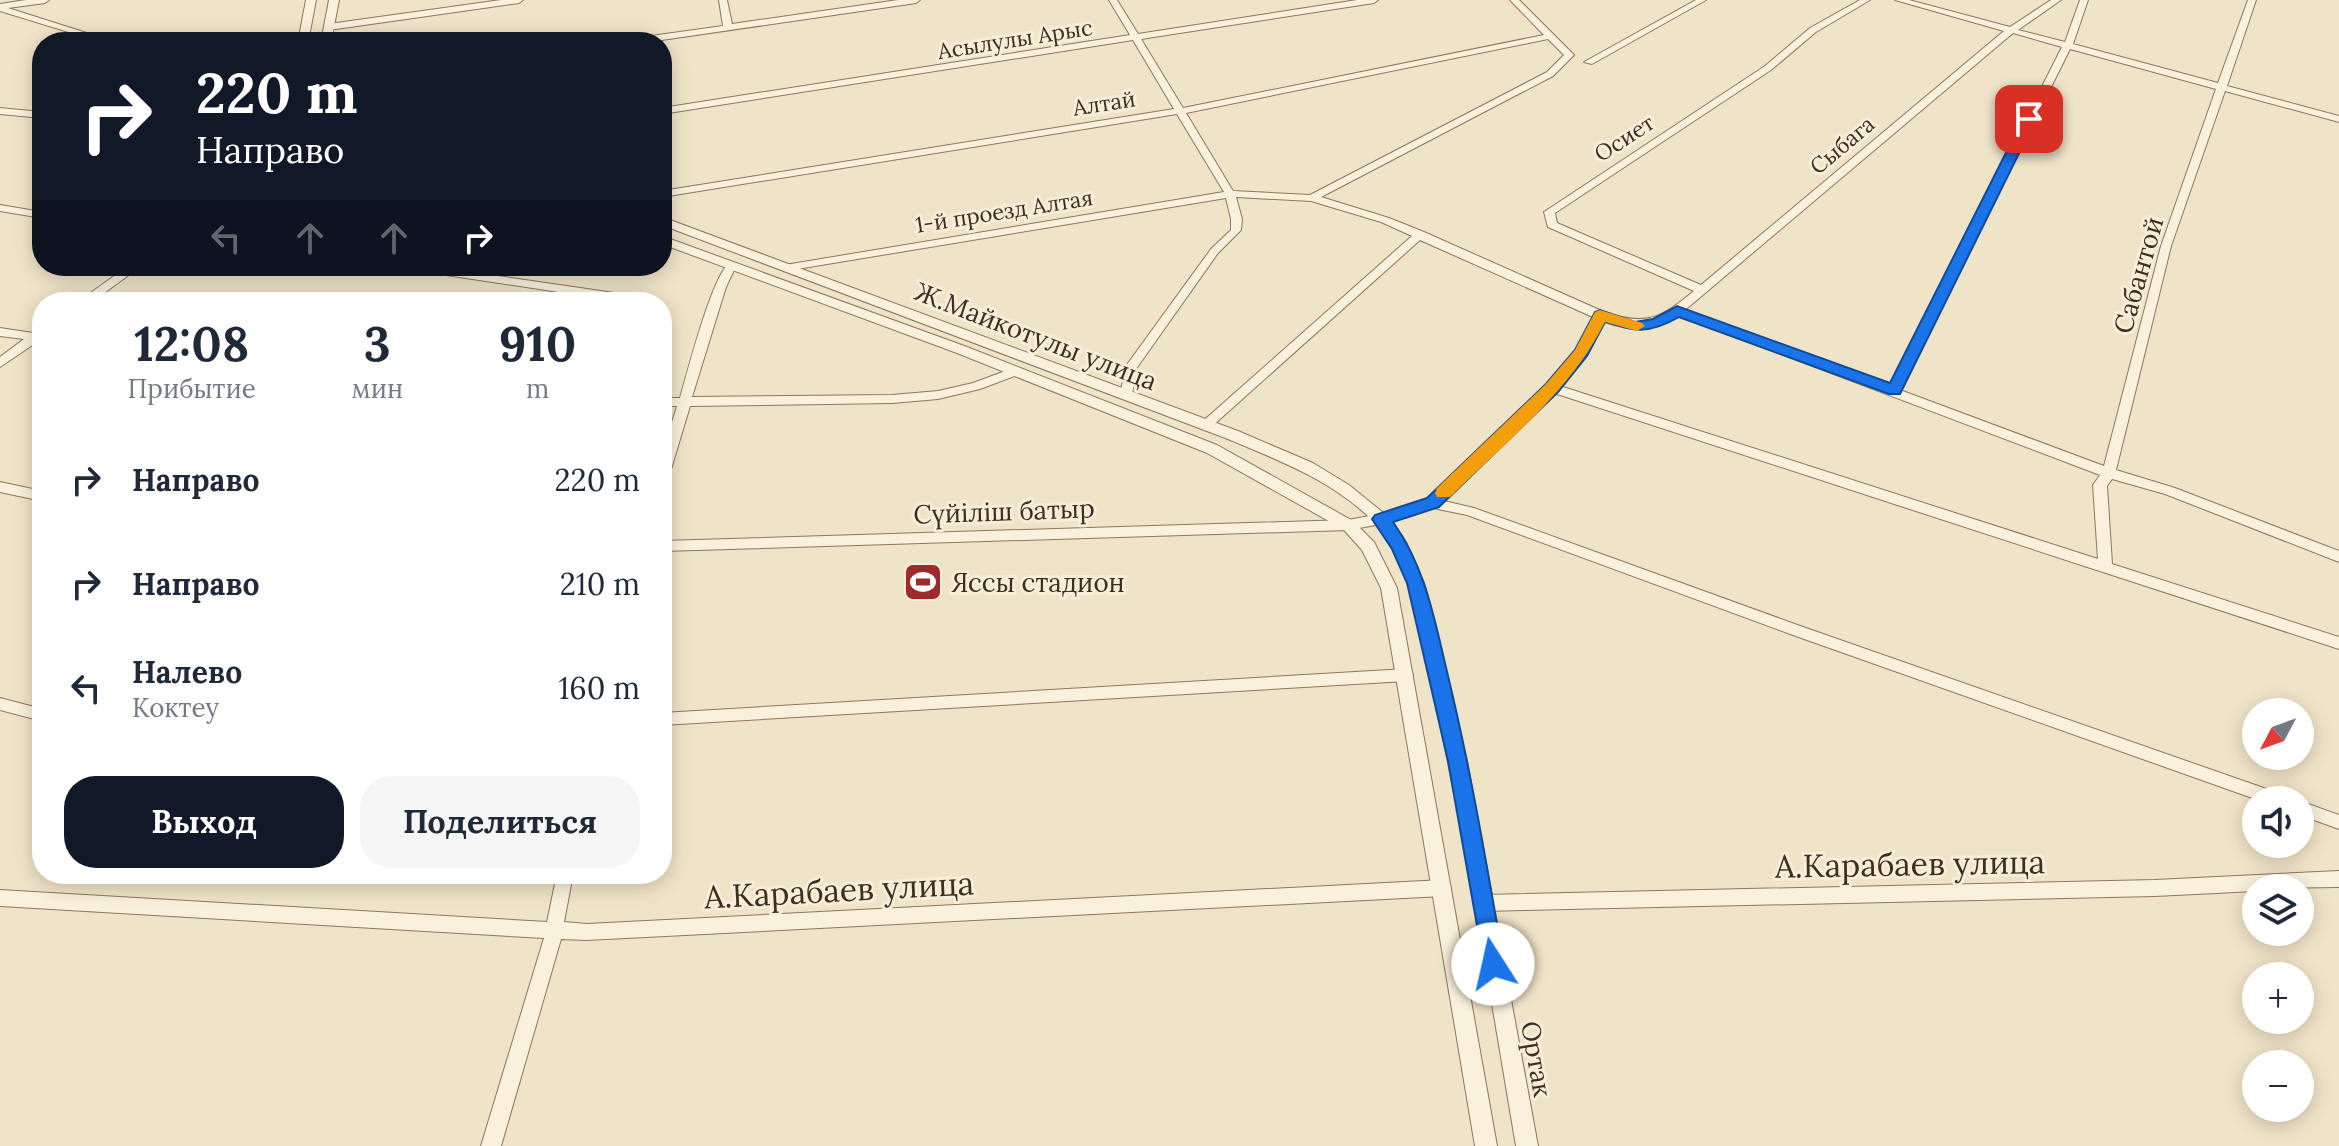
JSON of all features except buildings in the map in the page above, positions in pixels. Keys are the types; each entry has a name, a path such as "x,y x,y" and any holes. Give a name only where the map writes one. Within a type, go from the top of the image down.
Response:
{"street":[{"path":"0,7 45,0"},
{"path":"305,32 311,0"},
{"path":"328,32 334,0"},
{"path":"329,27 519,0"},
{"path":"723,0 728,27"},
{"path":"672,35 916,0"},
{"path":"1113,0 1230,194 1237,227 1235,233 1212,250 1208,262 1130,369 1126,395"},
{"name":"Асылулы Арыс","path":"672,109 1374,0"},
{"path":"1312,198 1550,74 1569,55 1514,0"},
{"path":"1589,62 1702,0"},
{"name":"Осиет","path":"1700,289 1552,225 1549,212 1768,68 1813,30 1866,0"},
{"path":"1899,0 2339,119"},
{"name":"Сыбага","path":"1677,311 2010,31 2057,0"},
{"path":"1894,390 1991,192 2068,45 2084,0"},
{"name":"Сабантой","path":"2105,566 2100,485 2109,473 2166,246 2252,0"},
{"path":"0,7 79,32"},
{"name":"Алтай","path":"672,192 1180,111 1550,36"},
{"path":"0,111 32,114"},
{"name":"1-й проезд Алтая","path":"785,268 1230,194 1312,198 1385,220 1600,315 1635,327 1657,323 1677,311"},
{"path":"0,208 32,213"},
{"name":"Ж.Майкотулы улица","path":"672,225 1206,425 1308,467 1344,489 1381,519"},
{"path":"1206,425 1420,234"},
{"name":"Ж.Майкотулы улица","path":"672,244 1016,371 1212,449 1348,525"},
{"path":"672,443 720,287 730,266"},
{"path":"98,292 121,276"},
{"path":"474,276 581,292"},
{"path":"859,312 872,300"},
{"path":"1677,311 2109,473 2170,491 2339,557"},
{"path":"1433,503 1552,388 1582,352 1600,315"},
{"path":"0,332 32,335"},
{"path":"0,363 32,341"},
{"path":"672,402 892,399 938,395 976,386 1016,371"},
{"path":"1552,388 2339,643"},
{"path":"0,487 32,494"},
{"path":"1433,503 1469,511 1783,626 2242,787"},
{"name":"Сүйіліш батыр","path":"672,546 1348,525 1381,519 1433,503"},
{"name":"Ортак","path":"1381,519 1400,546 1416,583 1458,761 1527,1146"},
{"path":"1348,525 1368,546 1389,588 1486,1146"},
{"path":"672,718 1406,675"},
{"path":"0,704 32,712"},
{"path":"2314,813 2339,822"},
{"name":"А.Карабаев улица","path":"1482,903 2155,888 2339,879"},
{"path":"491,1146 554,932 563,884"},
{"name":"А.Карабаев улица","path":"0,898 443,922 554,932 700,928 1443,888"}],"slow traffic":[{"path":"1444,493 1552,388 1582,352 1600,315 1637,326"}],"place":[{"name":"Яссы стадион","path":"923,582"}],"route":[{"path":"1493,964 1458,761 1416,583 1400,546 1381,519 1433,503 1552,388 1582,352 1600,315 1635,327 1657,323 1677,311 1894,390 2029,119"}]}
